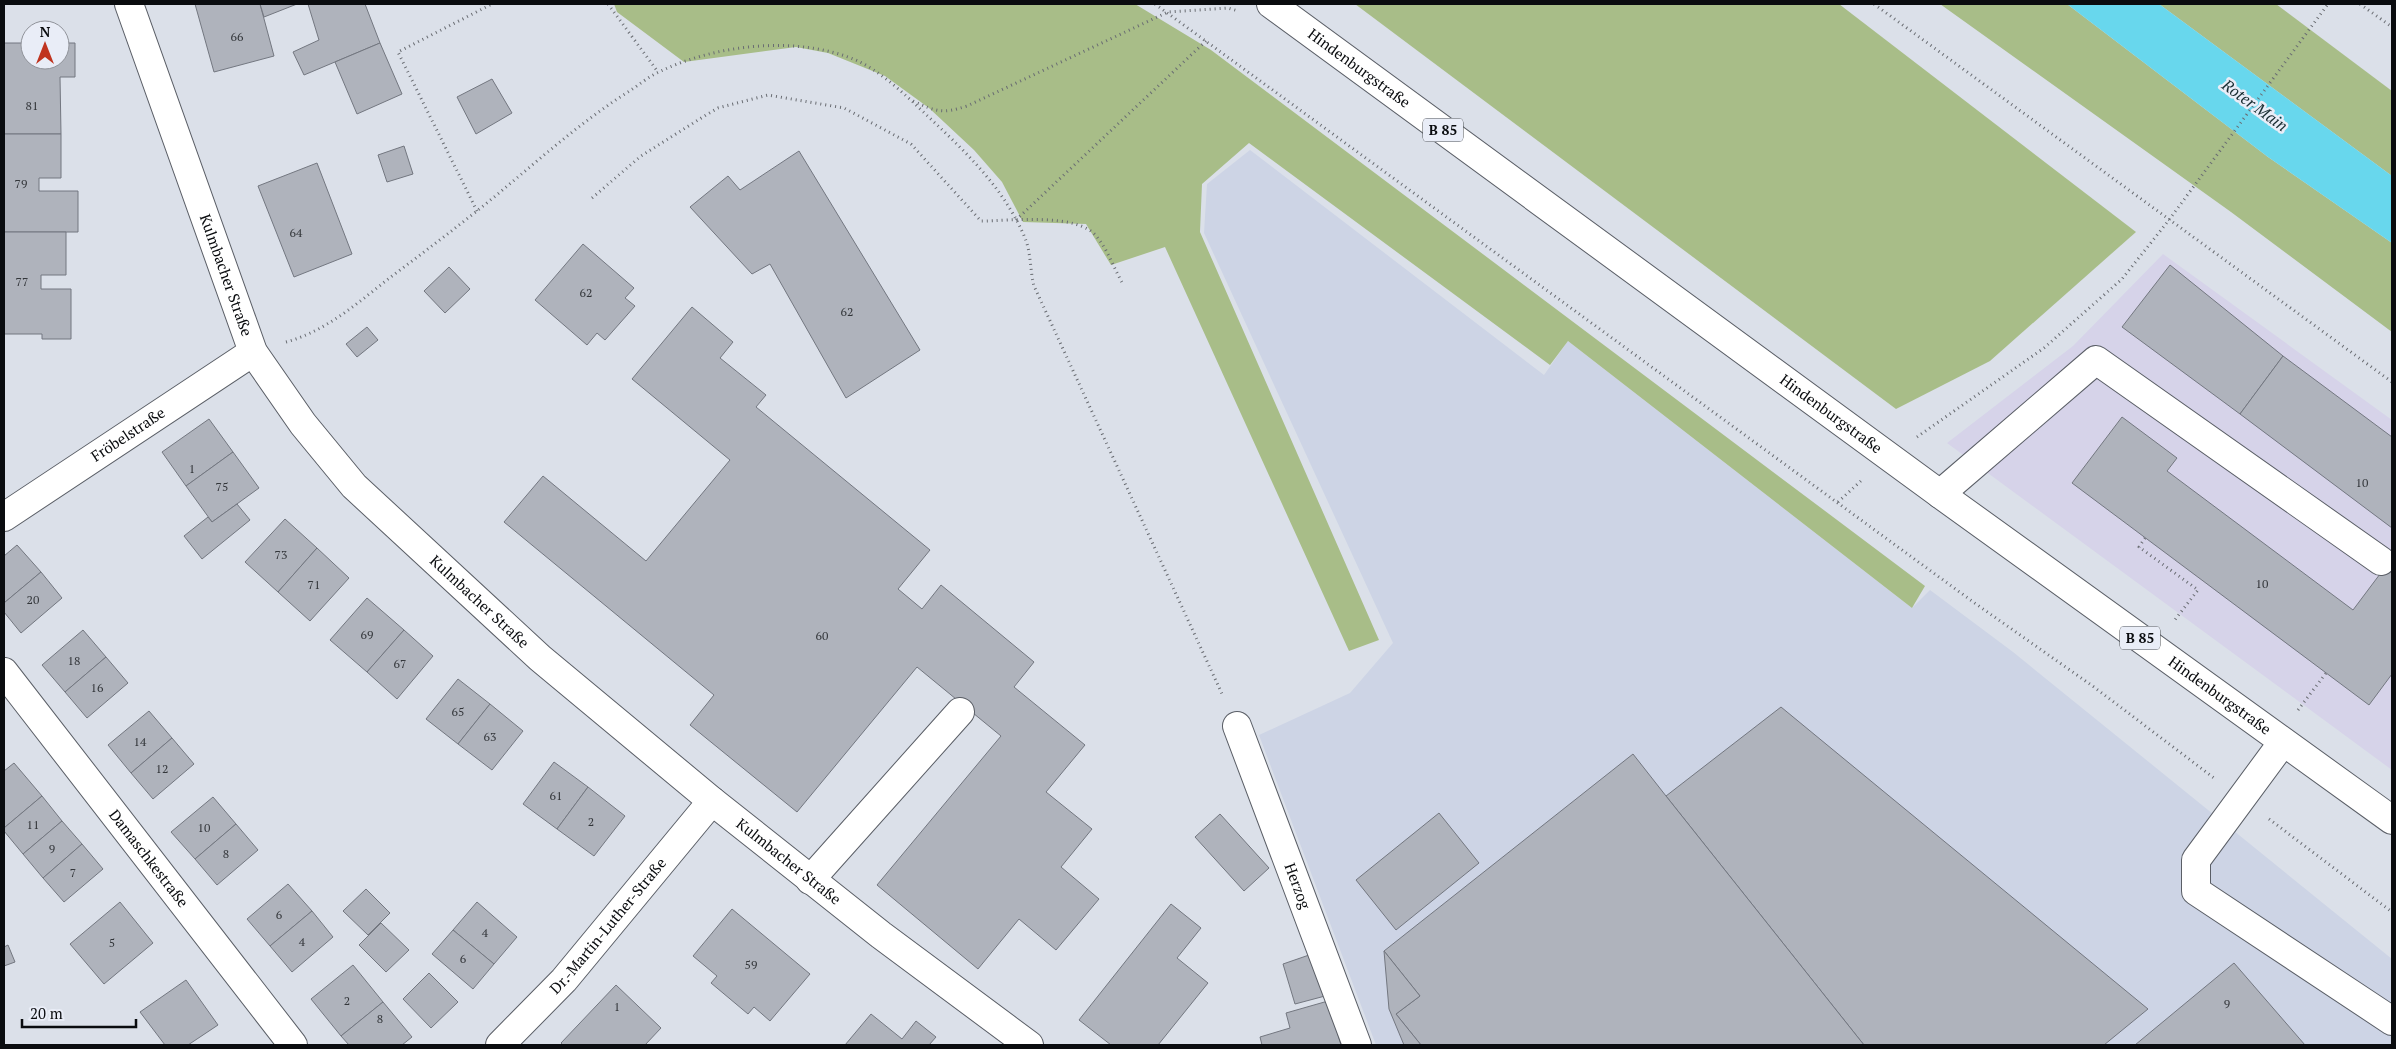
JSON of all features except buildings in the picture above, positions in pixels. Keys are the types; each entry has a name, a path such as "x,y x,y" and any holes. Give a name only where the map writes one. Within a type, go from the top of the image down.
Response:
{"street":[{"name":"Kulmbacher Straße","path":"130,4 253,352 303,424 354,486 540,658 712,801 810,880 1029,1045"},
{"name":"Hindenburgstraße","path":"1271,4 1889,457 2392,820"},
{"name":"Fröbelstraße","path":"4,517 253,352"},
{"path":"1940,494 2031,420 2096,360 2381,561"},
{"name":"Damaschkestraße","path":"4,672 294,1045"},
{"path":"810,880 960,712"},
{"name":"Herzog","path":"1237,726 1357,1045"},
{"path":"2283,742 2196,860 2196,891 2392,1020"},
{"name":"Dr.-Martin-Luther-Straße","path":"500,1045 564,980 712,801"}],"path":[{"path":"478,211 398,52 492,4"},
{"path":"608,4 658,72"},
{"path":"1154,4 1207,40 1976,604 2094,686 2392,912"},
{"path":"1874,4 2392,382"},
{"path":"1889,457 2044,348 2122,279 2196,184 2328,4"},
{"path":"2360,4 2392,27"},
{"path":"911,100 933,110 948,112 967,106 1168,12 1228,8 1246,12"},
{"path":"1015,220 1207,40"},
{"path":"253,352 295,340 333,321 478,211 584,122 658,72 711,53 736,48 796,47 828,53 858,62 884,78 911,100 968,154 990,178 1015,220 1026,240 1034,286 1184,607 1237,726"},
{"path":"592,198 641,156 706,115 718,108 768,95 844,108 911,144 981,221 1066,221 1086,227 1097,236 1123,284"},
{"path":"2145,538 2139,547 2198,590 2174,621"},
{"path":"2298,711 2326,673"}],"shaded area":[{"path":"1250,150 1544,375 1568,341 1912,608 1930,590 2013,652 2392,959 2392,1045 1376,1045 1259,735 1350,693 1393,643 1204,233 1207,184"},
{"path":"2163,254 2392,420 2392,770 1947,443 2073,346"}],"green space":[{"path":"614,4 1135,4 1211,50 1925,586 1912,608 1568,341 1550,365 1249,143 1202,184 1200,232 1379,640 1349,651 1165,247 1111,265 1086,224 1023,222 1002,182 974,150 929,108 885,76 828,53 796,47 684,62 617,12"},
{"path":"1355,4 1839,4 2136,232 1990,361 1896,409"},
{"path":"1940,4 2067,4 2268,157 2392,243 2392,332 2231,212"},
{"path":"2159,4 2276,4 2392,91 2392,176"}],"water":[{"name":"Roter Main","path":"2067,4 2159,4 2392,176 2392,243 2268,157"}]}
